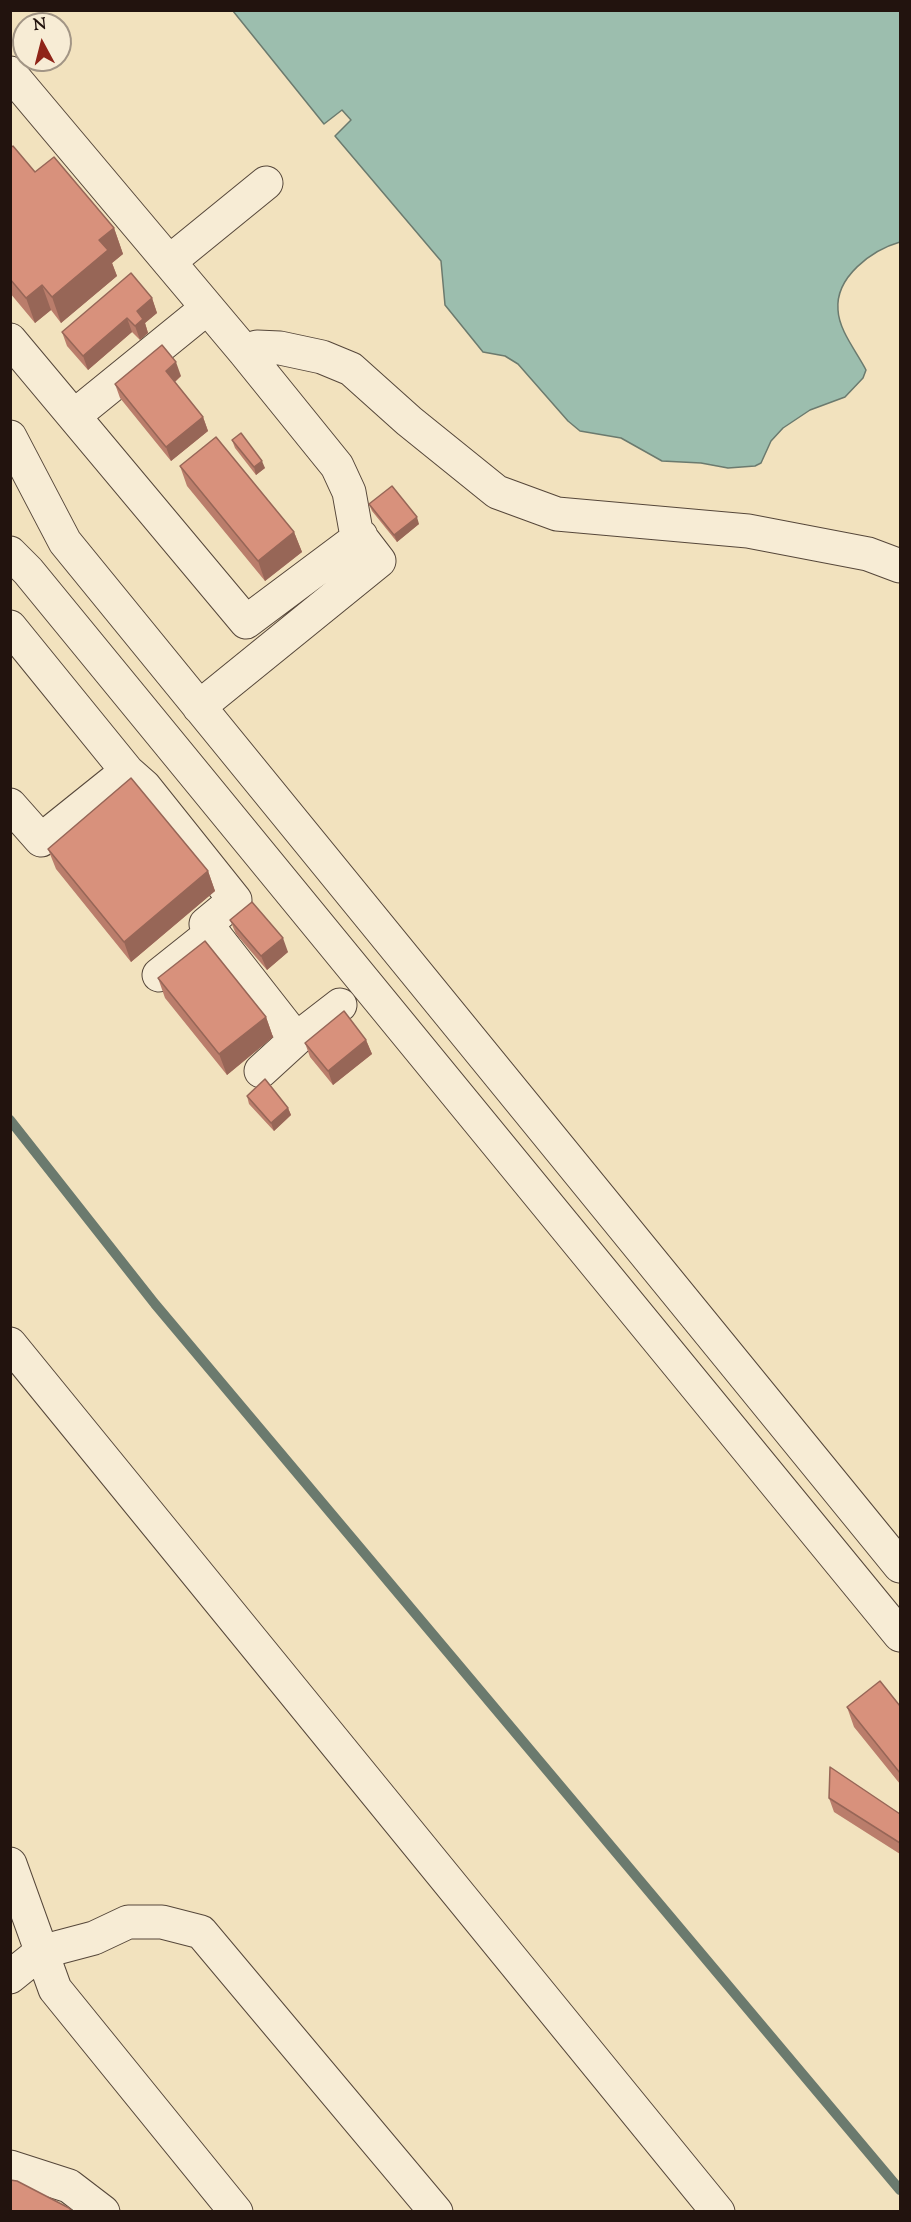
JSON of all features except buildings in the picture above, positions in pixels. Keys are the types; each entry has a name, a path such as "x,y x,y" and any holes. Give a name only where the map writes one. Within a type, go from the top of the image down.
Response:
{"street":[{"path":"10,73 244,351 337,466 349,492 356,531 379,561 199,707"},
{"path":"169,262 266,183"},
{"path":"74,416 207,308"},
{"path":"10,340 246,622 361,536"},
{"path":"244,351 256,348 280,348 322,357 351,369 409,421 497,492 557,514 748,531 868,554 900,566"},
{"path":"10,437 65,542 900,1566"},
{"path":"10,553 36,580 900,1635"},
{"path":"10,627 127,771 144,786 236,900"},
{"path":"10,805 41,840 127,771"},
{"path":"274,870 206,924 296,1039"},
{"path":"159,975 213,932"},
{"path":"261,1071 296,1039 340,1005"},
{"path":"10,1344 718,2211"},
{"path":"10,1864 55,1989 237,2211"},
{"path":"10,1977 41,1952 94,1938 128,1922 162,1922 201,1932 436,2211"},
{"path":"10,2167 69,2186 103,2211"}],"shaded area":[{"path":"233,11 900,11 900,242 878,251 857,267 842,287 839,298 839,318 866,370 863,378 845,397 810,410 783,428 771,441 761,463 755,466 728,468 701,463 662,461 621,438 580,431 568,421 518,364 505,356 483,352 445,305 441,261 335,136 351,120 342,110 324,124"}],"waterway":[{"path":"10,1120 155,1304 900,2190"}]}
